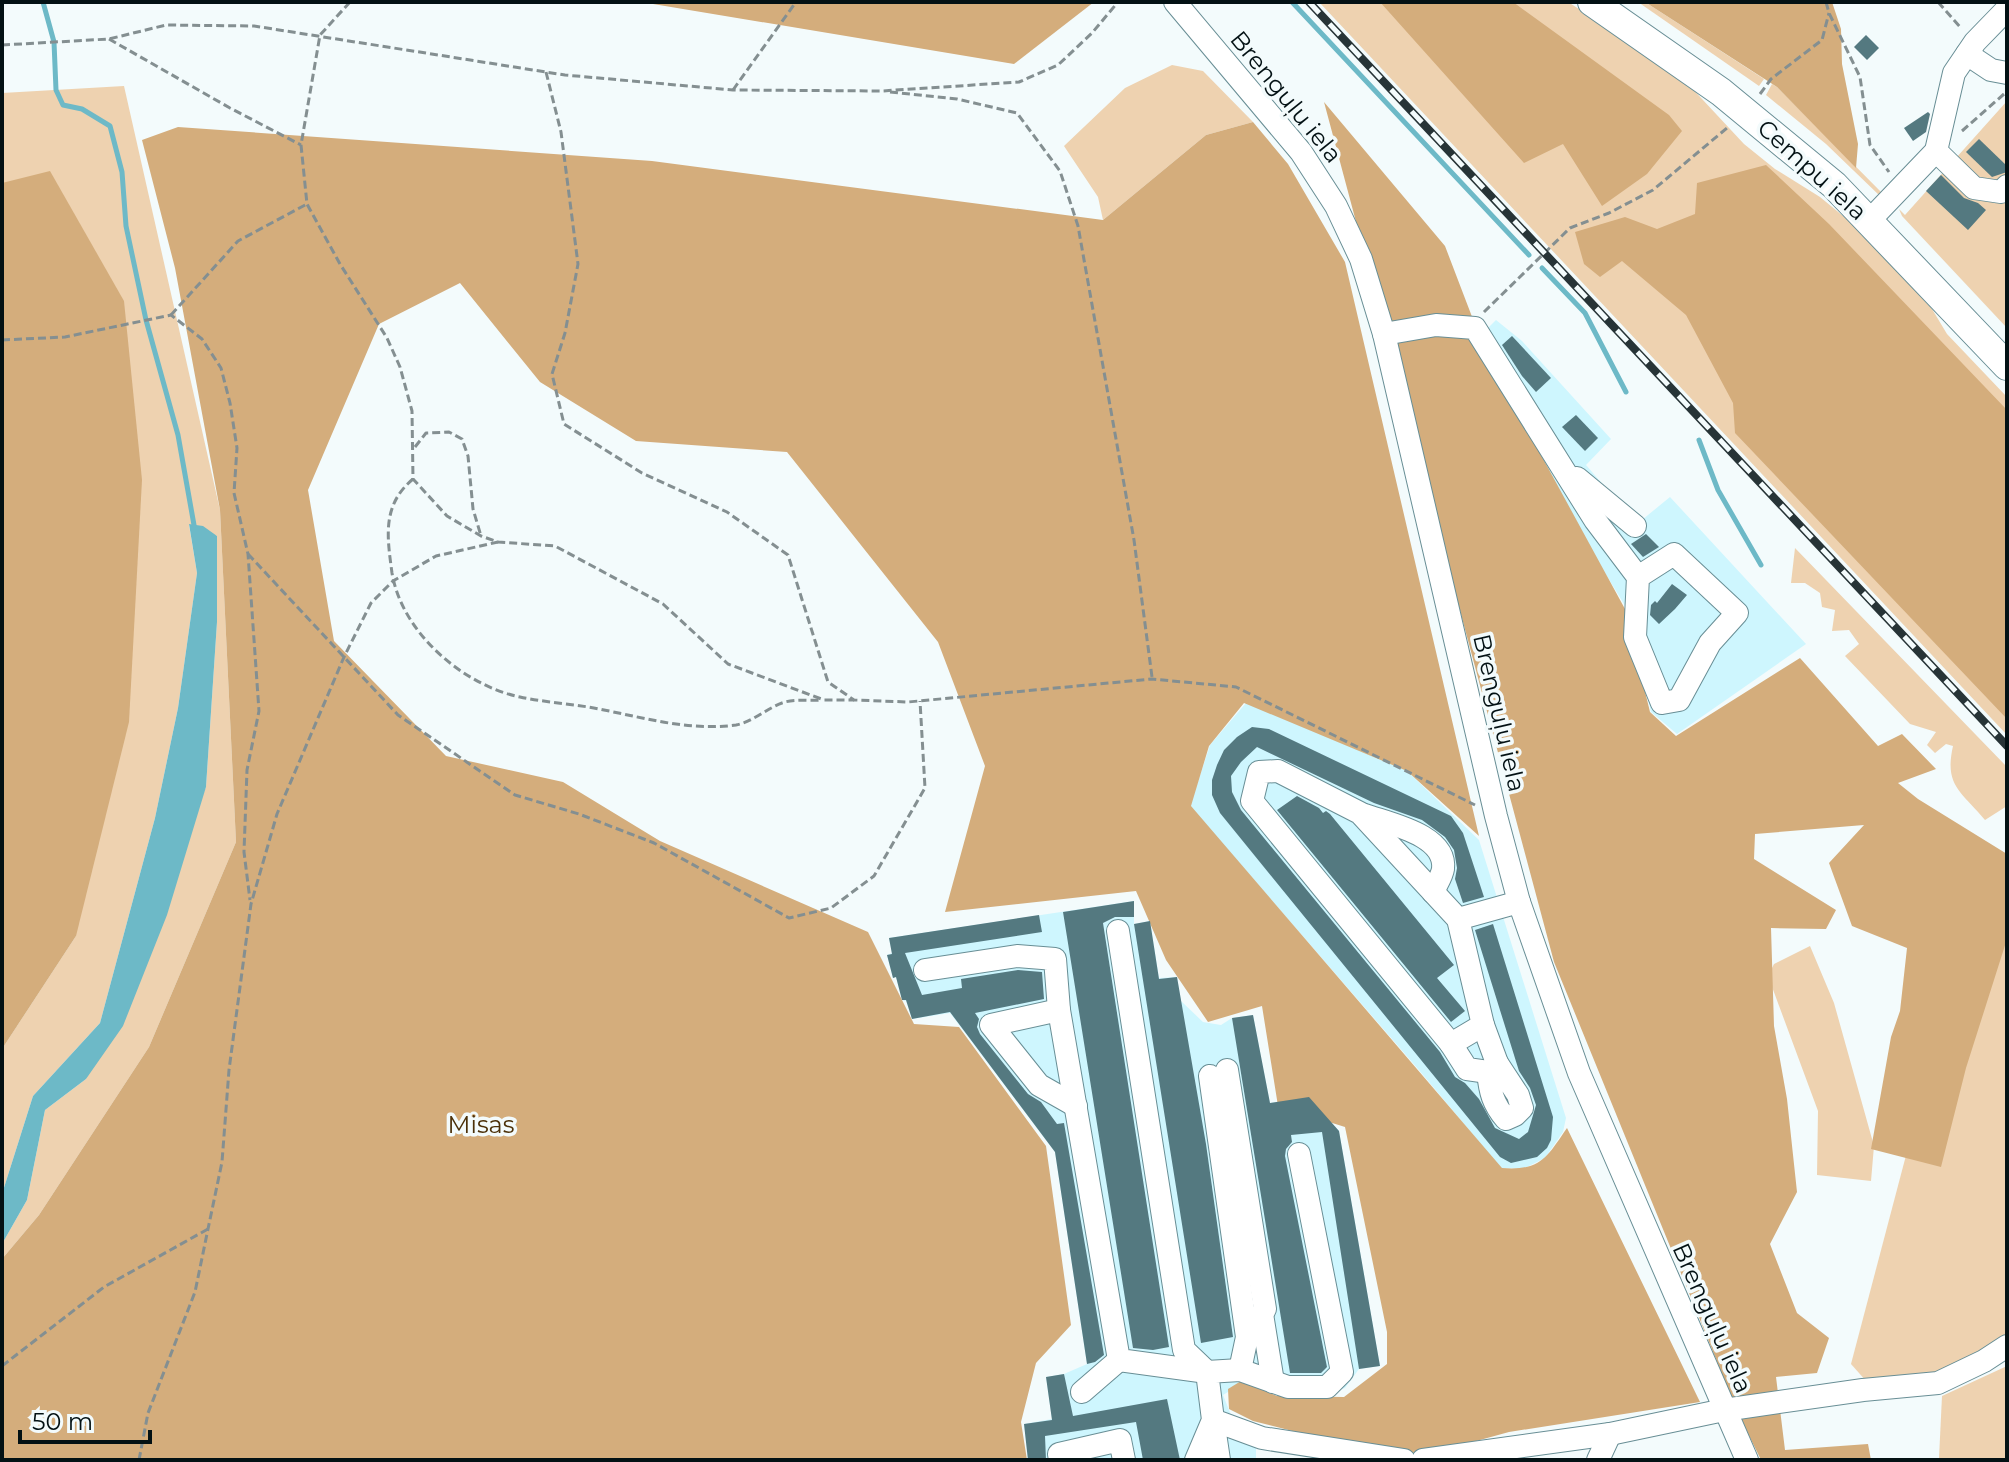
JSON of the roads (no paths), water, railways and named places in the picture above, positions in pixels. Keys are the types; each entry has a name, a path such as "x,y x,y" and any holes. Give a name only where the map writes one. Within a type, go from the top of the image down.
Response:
{"main road":[{"name":"Cempu iela","path":"1592,2 1747,112 1834,185 2007,366"}],"street":[{"name":"Brenguļu iela","path":"1175,2 1301,152 1336,206 1361,259 1384,334 1496,816 1519,902 1579,1073 1747,1460"},
{"path":"1869,221 1936,151 1954,73 1971,48 2007,9"},
{"path":"1971,48 1991,70 2007,73"},
{"path":"1936,151 1974,188 2001,192 2007,186"},
{"path":"1384,334 1436,325 1475,328 1595,520 1638,577 1635,637 1662,703 1679,700 1710,643 1737,613 1674,554 1638,577"},
{"path":"1560,465 1635,526"},
{"path":"1360,813 1433,892 1458,919 1493,1067 1467,1069 1451,1044 1252,801 1259,772 1278,771 1360,813 1426,837 1441,852 1443,869 1433,892"},
{"path":"1458,919 1519,902"},
{"path":"1118,931 1184,1350 1207,1372 1219,1460"},
{"path":"925,970 1017,956 1055,959 1059,1010 1119,1360"},
{"path":"1059,1010 991,1025 1039,1085 1076,1106"},
{"path":"1451,1044 1483,1025"},
{"path":"1240,1370 1247,1337 1218,1073 1265,1309 1247,1337"},
{"path":"1082,1392 1119,1360 1207,1372 1240,1370 1288,1387 1327,1387 1342,1372 1299,1154"},
{"path":"1262,1314 1273,1382"},
{"path":"1423,1460 1610,1434 1724,1410 1863,1390 1938,1383 2007,1346"},
{"path":"1196,1460 1213,1420"},
{"path":"1213,1420 1262,1438 1404,1460"},
{"path":"1598,1460 1610,1434"},
{"path":"1060,1460 1059,1454 1120,1440 1124,1460"}],"water":[{"path":"189,524 203,526 217,536 217,622 206,787 167,915 123,1026 86,1079 45,1110 27,1200 2,1244 2,1194 33,1096 100,1023 155,818 178,708 197,573"}],"waterway":[{"path":"43,2 54,42 56,90 63,105 82,109 110,126 122,172 126,226 146,320 178,435 194,525"},
{"path":"1292,2 1529,255"},
{"path":"1542,268 1585,313 1626,392"},
{"path":"1699,440 1718,490 1761,565"}],"railway":[{"path":"1309,2 2007,746"}],"park label":[{"name":"Misas","path":"481,1125"}]}
